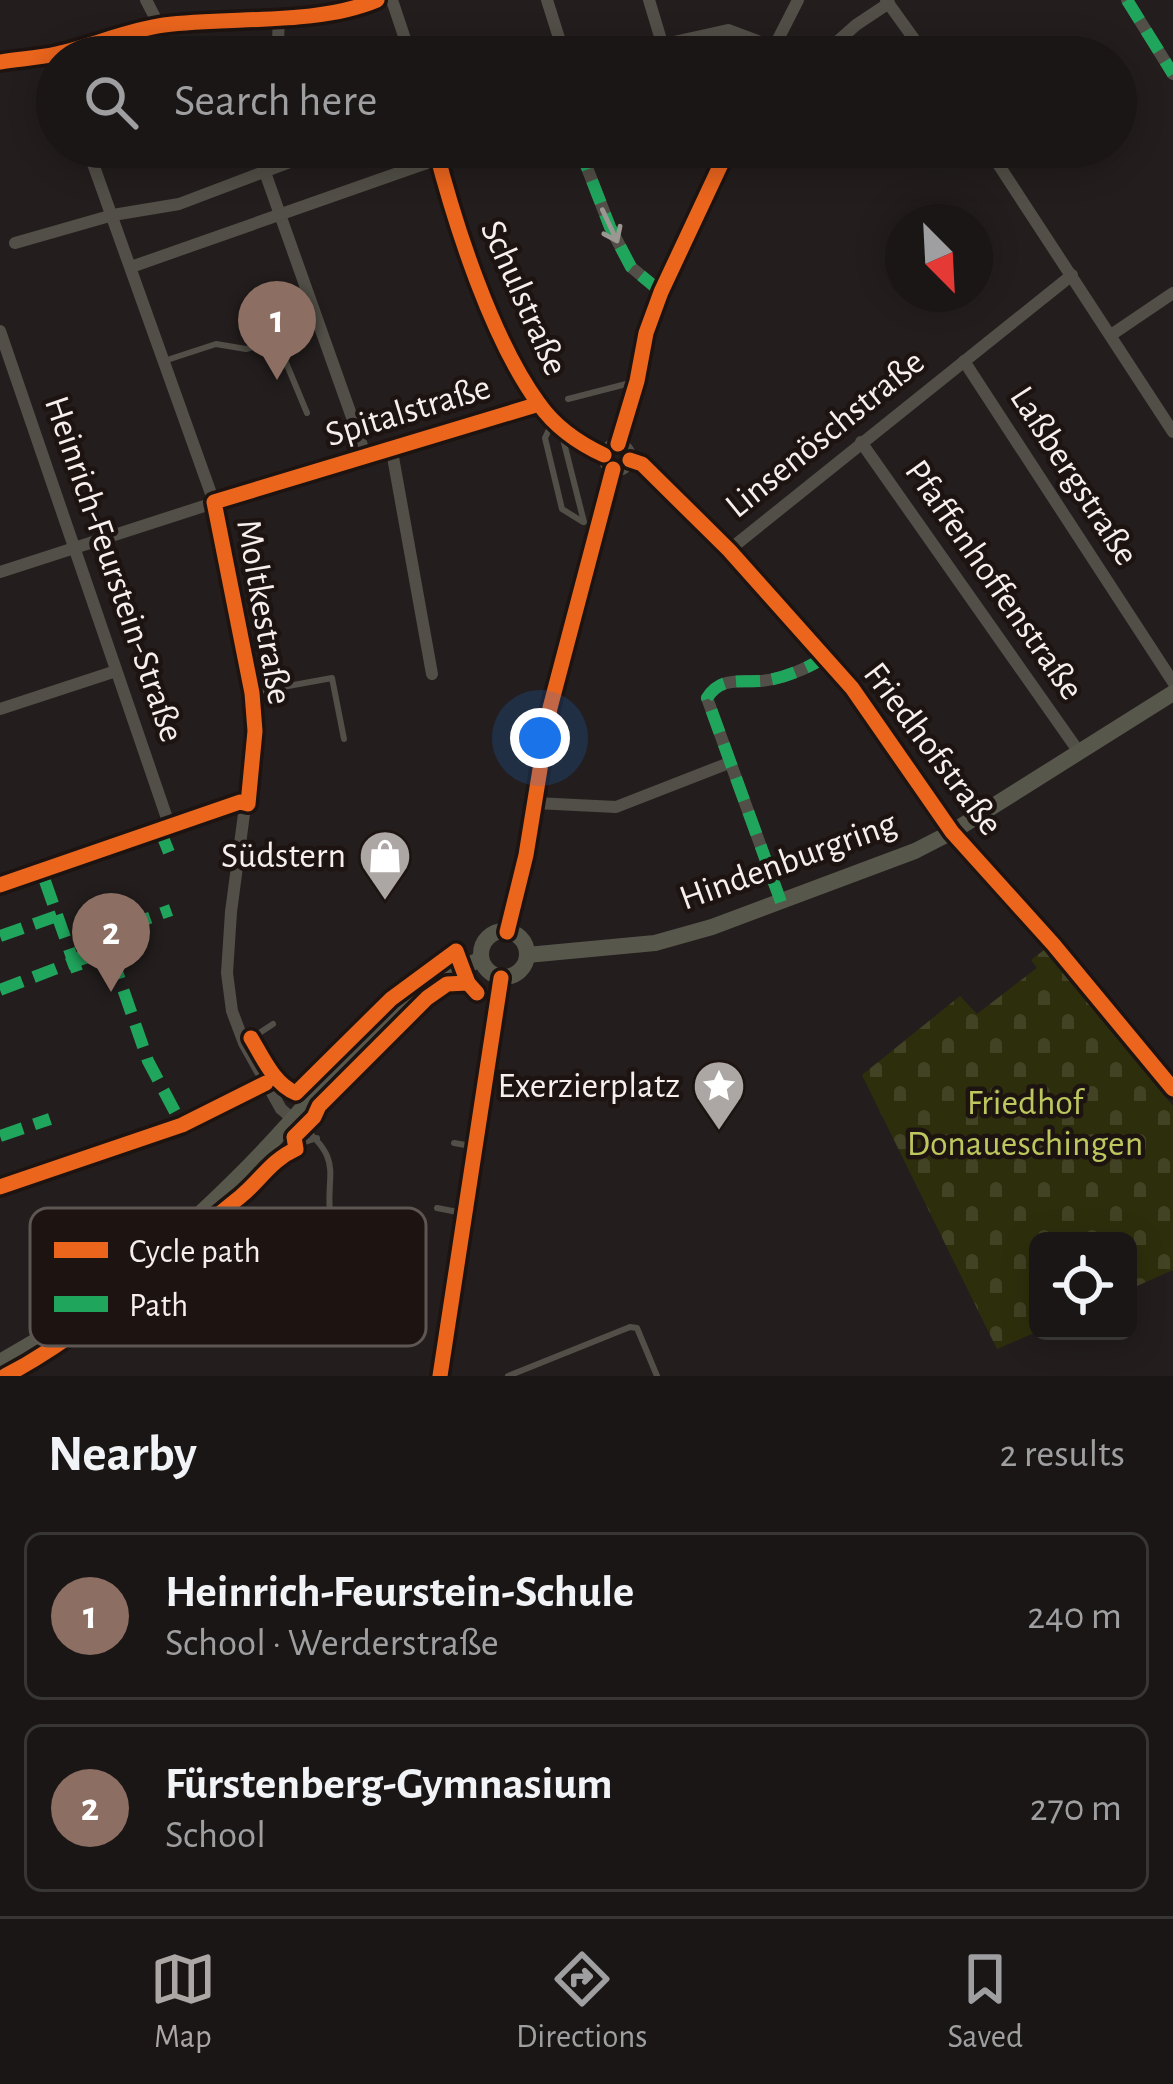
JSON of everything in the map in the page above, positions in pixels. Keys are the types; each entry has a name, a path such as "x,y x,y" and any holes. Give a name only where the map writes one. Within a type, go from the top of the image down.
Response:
{"main road":[{"name":"Hindenburgring","path":"527,955 655,943 914,851 1173,693"},
{"path":"507,932 519,936 527,955 518,973 501,978 488,972 481,959 488,938 507,932"},
{"path":"203,1208 415,996 481,959"},
{"path":"440,1376 501,978"},
{"path":"0,1361 30,1344"}],"street":[{"path":"146,0 160,36"},
{"path":"120,36 159,25 278,17 360,7 377,0"},
{"path":"392,0 404,36"},
{"path":"547,0 558,36"},
{"path":"649,0 660,36"},
{"path":"779,36 798,0"},
{"path":"1127,0 1173,74"},
{"path":"846,36 889,1 913,36"},
{"path":"278,17 278,36"},
{"path":"700,36 728,31 738,36"},
{"path":"0,62 36,58"},
{"name":"Moltkestraße","path":"95,168 214,502 252,692 255,731 227,973 232,1011 244,1043 281,1109 293,1119"},
{"path":"15,244 113,215 179,204 269,168"},
{"path":"130,267 396,168"},
{"name":"Schulstraße","path":"441,168 478,279 538,404"},
{"path":"587,168 631,267 661,292"},
{"path":"618,444 661,292 718,168"},
{"path":"1000,168 1173,432"},
{"path":"263,170 365,454"},
{"name":"Linsenöschstraße","path":"729,550 1072,275"},
{"path":"1111,335 1173,293"},
{"name":"Heinrich-Feurstein-Straße","path":"0,331 170,827"},
{"name":"Laßbergstraße","path":"964,361 1173,682"},
{"name":"Spitalstraße","path":"0,572 365,454 538,404 583,445 604,455"},
{"name":"Pfaffenhoffenstraße","path":"861,442 1079,752"},
{"path":"618,444 628,449 630,460 623,469 613,470 604,455 618,444"},
{"path":"391,446 432,674"},
{"name":"Friedhofstraße","path":"630,460 642,464 729,550 852,688 952,832 1173,1089"},
{"path":"507,932 589,526 613,470"},
{"path":"781,902 708,705 710,692 743,678 761,681 812,666 825,657"},
{"path":"0,709 116,671"},
{"path":"535,802 616,807 729,764"},
{"path":"0,885 240,802 248,804"}],"lane":[{"path":"164,361 216,344 246,349 277,341 307,413"},
{"path":"568,399 637,381"},
{"path":"557,424 589,526"},
{"path":"557,424 545,438 562,509 589,526"},
{"path":"252,692 332,678 344,739"},
{"path":"244,1043 274,1024"},
{"path":"293,1119 317,1138 330,1159 328,1208"},
{"path":"250,1165 272,1152 317,1138"},
{"path":"454,1143 475,1147"},
{"path":"437,1208 464,1213"},
{"path":"508,1376 622,1327 637,1328 657,1376"}],"green space":[{"name":"Friedhof Donaueschingen","path":"1044,950 1173,1106 1173,1270 1137,1286 1137,1232 1029,1232 1029,1335 997,1349 862,1075 960,996 977,1014 1037,968 1031,960"},
{"path":"195,1118 198,1124 193,1132 0,1196 0,1187"}],"marked path":[{"path":"1127,0 1173,74"},
{"path":"587,168 631,267 661,292"},
{"path":"781,902 707,698 724,684 776,678 825,657"},
{"path":"160,830 172,860"},
{"path":"45,881 80,980"},
{"path":"0,990 73,962 119,929 171,910"},
{"path":"0,936 57,916"},
{"path":"73,962 91,956 114,963 148,1061 182,1125"},
{"path":"0,1136 50,1119"}],"cycle path":[{"path":"119,36 190,22 327,14 377,0"},
{"path":"0,62 36,57"},
{"path":"441,168 477,281 522,378 560,428 604,455"},
{"path":"618,444 661,292 719,168"},
{"path":"0,885 240,802 248,804 255,731 252,693 214,502 539,404"},
{"path":"630,460 642,464 729,550 852,688 952,832 1173,1089"},
{"path":"507,932 526,855 550,708 613,469"},
{"path":"251,1038 275,1077 296,1093 391,999 456,951 477,993"},
{"path":"440,1376 501,978"},
{"path":"227,1208 296,1149 294,1137 319,1106 427,998 447,984 468,983"},
{"path":"0,1187 182,1125 266,1083"},
{"path":"5,1376 55,1346"}],"place":[{"name":"Heinrich-Feurstein-Schule","path":"277,380"},
{"name":"Südstern","path":"385,902"},
{"name":"Fürstenberg-Gymnasium","path":"111,992"},
{"name":"Exerzierplatz","path":"719,1132"}]}
